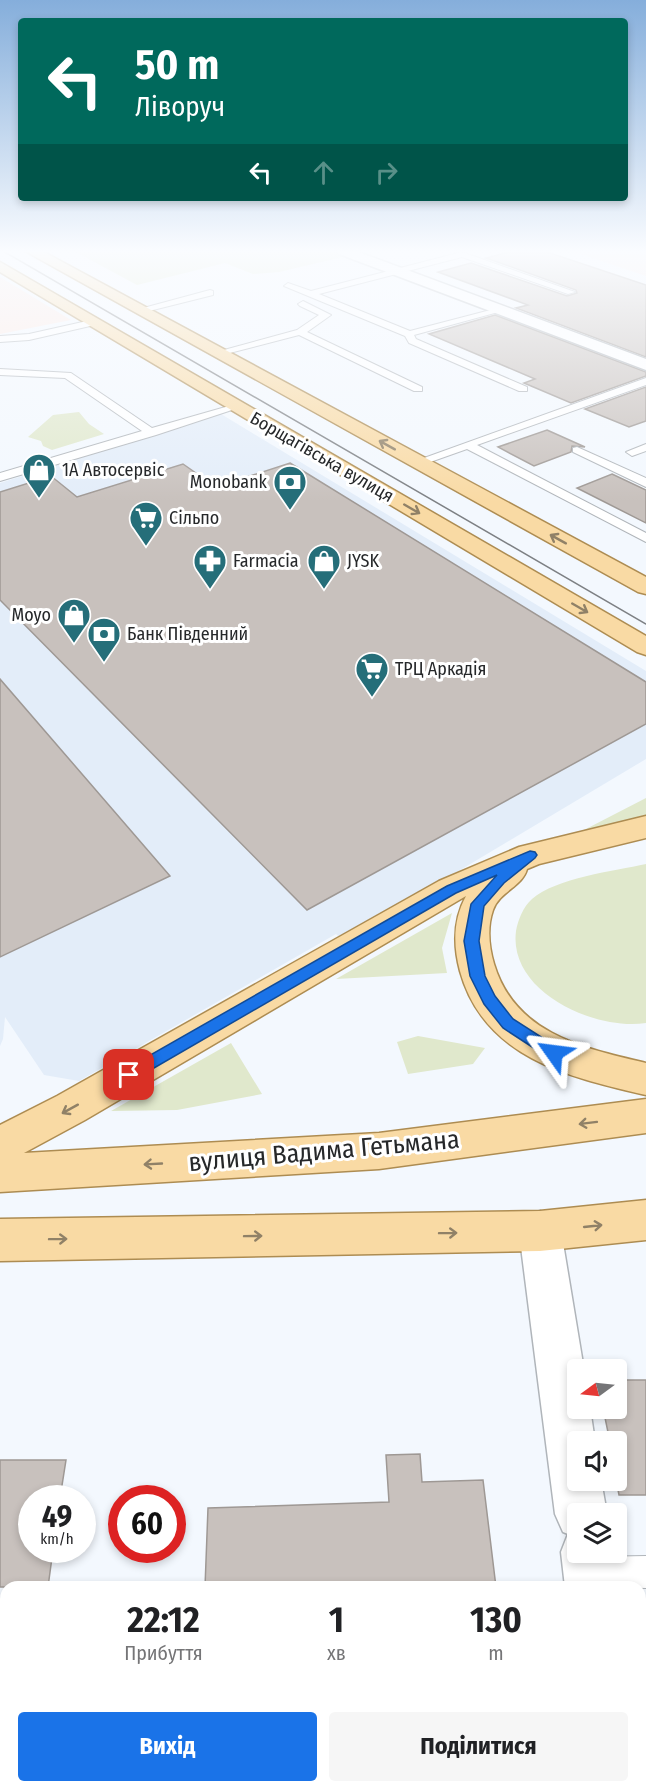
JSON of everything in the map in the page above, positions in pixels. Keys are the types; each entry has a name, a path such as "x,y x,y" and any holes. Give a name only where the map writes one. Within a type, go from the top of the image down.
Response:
{"main road":[{"name":"Борщагівська вулиця","path":"117,335 646,647"},
{"name":"Борщагівська вулиця","path":"185,335 646,587"},
{"path":"0,1145 71,1108 452,889 530,855 646,827"},
{"path":"530,855 500,880 478,904 471,941 477,976 489,1000 508,1023 554,1053 596,1068 646,1079"},
{"name":"вулиця Вадима Гетьмана","path":"0,1173 379,1151 646,1116"},
{"path":"0,1240 540,1231 646,1220"}],"street":[{"path":"566,335 646,365"},
{"path":"540,1231 579,1503"}],"lane":[{"path":"0,339 40,335"},
{"path":"218,353 290,335"},
{"path":"305,335 418,389"},
{"path":"409,335 412,341 523,389"},
{"path":"0,372 67,375 152,433"},
{"path":"419,462 646,381"},
{"path":"0,477 236,407"},
{"path":"525,424 545,434"},
{"path":"468,445 646,538"},
{"path":"632,452 646,447"},
{"path":"578,450 646,483"},
{"path":"589,1571 646,1572"}],"shaded area":[{"path":"221,414 646,671 646,759 343,940 336,934 79,1081 44,1075 5,1017 0,1046 0,483"}],"green space":[{"path":"79,412 89,424 104,434 52,450 43,446 41,441 28,437 53,415"},
{"path":"646,798 646,815 582,831"},
{"path":"646,864 646,1023 625,1024 603,1021 559,1003 540,989 526,972 517,953 516,931 529,902 542,892 570,881"},
{"path":"452,913 442,948 447,973 336,979"},
{"path":"418,1036 485,1048 473,1064 408,1074 397,1042"},
{"path":"231,1043 262,1094 177,1110 111,1111"}],"building":[{"path":"430,335 547,335 646,372 646,376 571,403 524,383 535,379"},
{"path":"587,335 646,335 646,357"},
{"path":"646,387 646,421 629,427 585,409"},
{"path":"547,430 585,447 572,446 571,452 534,466 498,447"},
{"name":"ТРЦ Аркадія","path":"290,463 646,682 646,724 307,910 0,600 0,492 51,476 77,497 183,464 216,487"},
{"path":"612,474 646,490 646,523 577,488"},
{"path":"0,679 170,876 0,957"},
{"path":"627,1380 646,1380 646,1495 619,1495 618,1491 627,1491 627,1431 608,1431 605,1419 627,1419"},
{"path":"420,1454 422,1482 483,1480 495,1581 205,1581 208,1508 389,1502 386,1455"},
{"path":"0,1460 66,1460 62,1485 18,1485 18,1563 51,1563 49,1581 0,1581"}],"tram line":[{"path":"147,335 646,624"}],"place":[{"name":"1А Автосервіс","path":"39,499"},
{"name":"Monobank","path":"290,511"},
{"name":"Сільпо","path":"146,547"},
{"name":"Farmacia","path":"210,590"},
{"name":"JYSK","path":"324,590"},
{"name":"Moyo","path":"74,644"},
{"name":"Банк Південний","path":"104,663"},
{"name":"ТРЦ Аркадія","path":"372,698"}],"route":[{"path":"129,1075 452,889 530,855 500,880 478,904 471,941 477,976 489,1000 508,1023 554,1053"}]}
